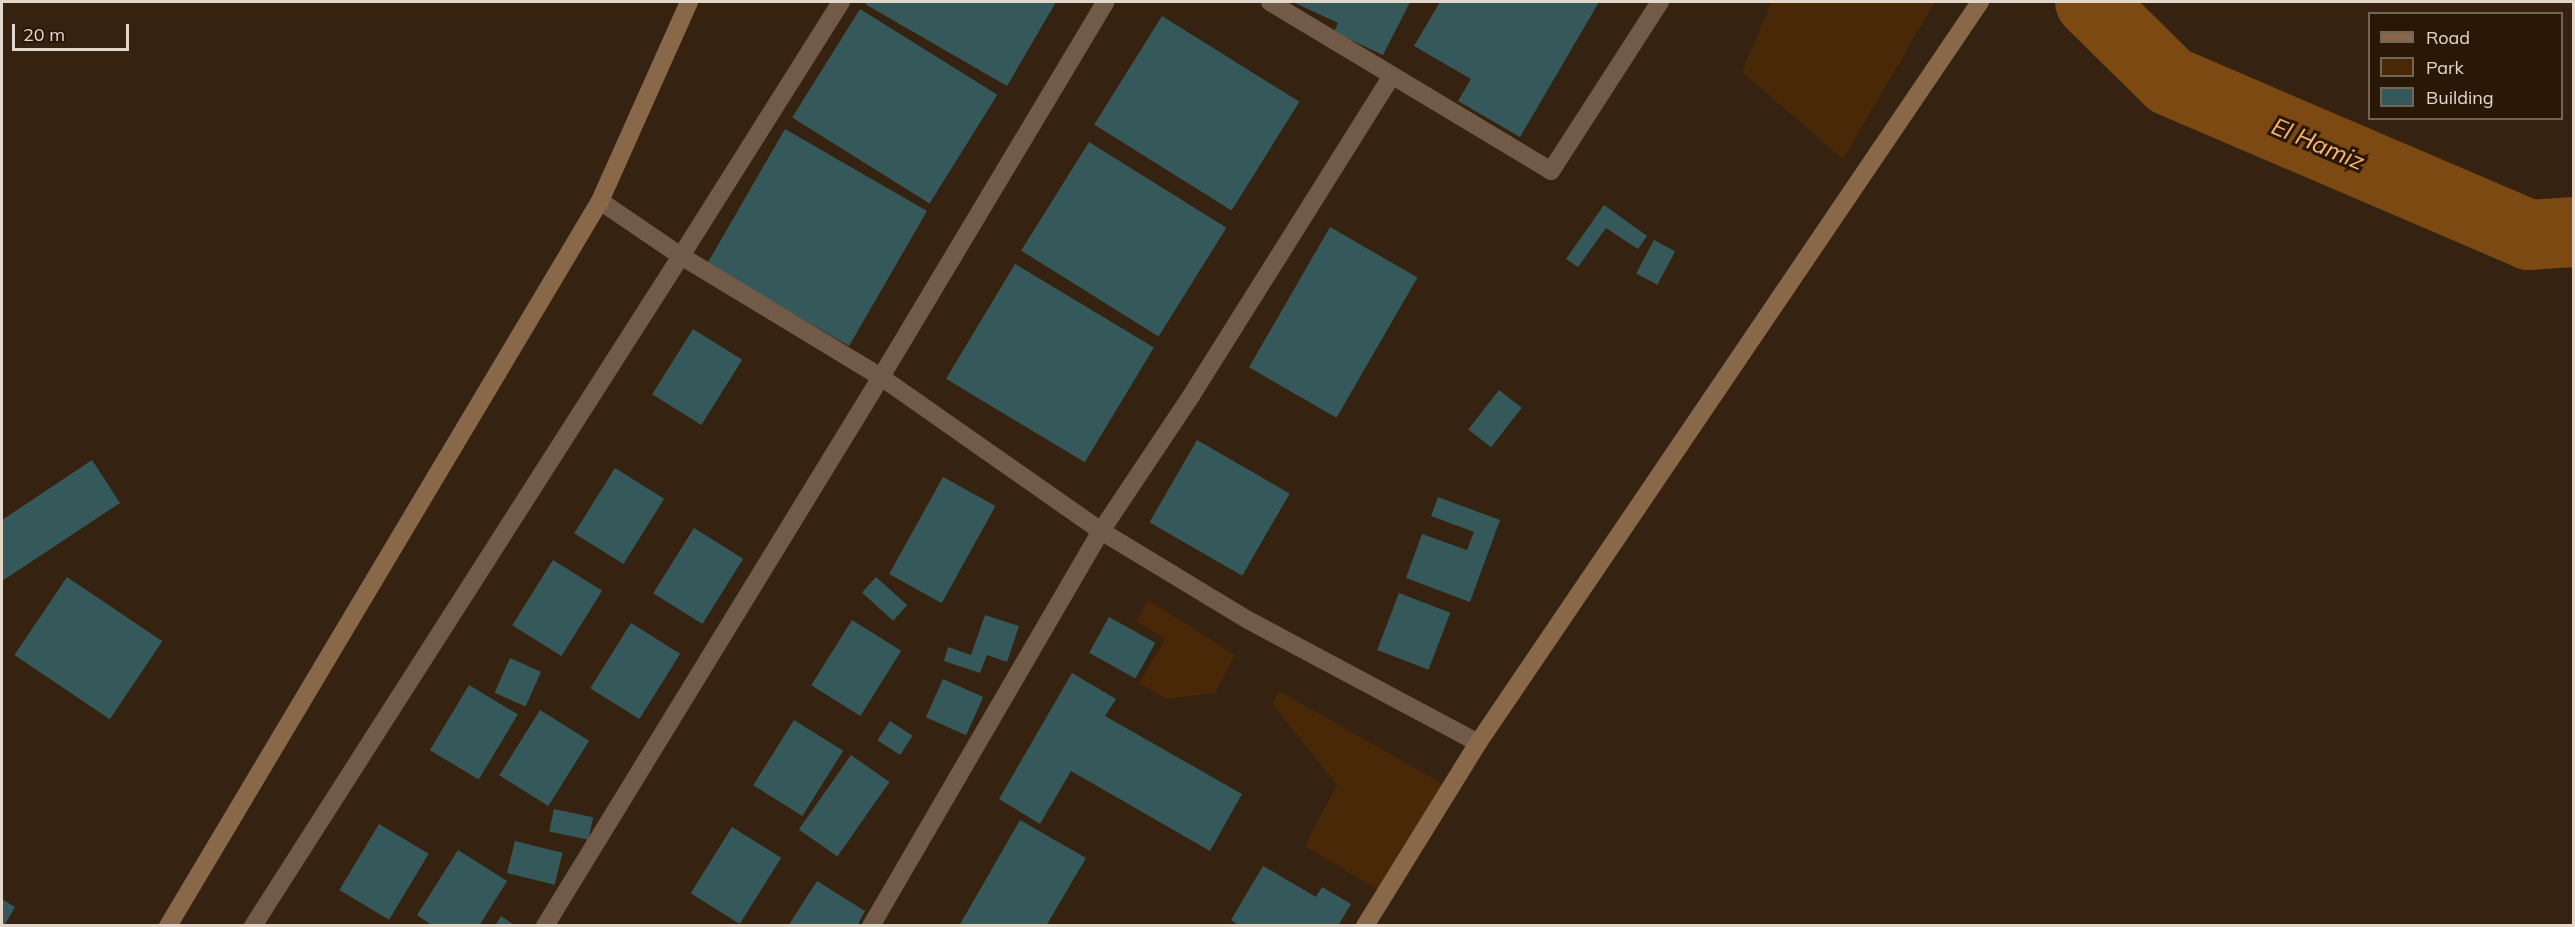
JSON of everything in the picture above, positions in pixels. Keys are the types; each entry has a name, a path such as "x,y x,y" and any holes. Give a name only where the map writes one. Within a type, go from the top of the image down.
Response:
{"street":[{"path":"168,926 600,201 689,2"},
{"path":"253,926 841,2"},
{"path":"545,926 881,377 1105,2"},
{"path":"1270,2 1551,171 1660,2"},
{"path":"1365,926 1478,744 1980,2"},
{"path":"871,926 1101,531 1191,396 1392,76"},
{"path":"600,201 681,256 881,377 1101,531 1248,620 1478,744"}],"green space":[{"path":"1771,2 1935,2 1843,159 1742,72"},
{"path":"1148,600 1235,655 1215,693 1166,699 1139,683 1165,639 1136,621"},
{"path":"1279,691 1450,788 1383,893 1305,846 1337,785 1273,705"}],"building":[{"path":"867,2 1056,2 1007,86 865,4"},
{"path":"1293,2 1410,2 1383,55 1334,32 1338,23"},
{"path":"1440,2 1599,2 1520,137 1458,101 1471,79 1414,46"},
{"path":"860,9 997,95 930,203 792,118"},
{"path":"1162,16 1299,102 1232,210 1094,125"},
{"path":"785,129 927,211 849,346 707,264"},
{"path":"1089,142 1226,228 1159,336 1021,251"},
{"path":"1604,205 1647,236 1638,249 1606,228 1578,267 1566,259"},
{"path":"1330,227 1417,278 1336,418 1249,367"},
{"path":"1654,240 1675,251 1657,285 1636,274"},
{"path":"1015,264 1154,347 1085,462 946,379"},
{"path":"693,329 742,360 701,425 652,394"},
{"path":"1499,390 1522,408 1491,447 1468,429"},
{"path":"1197,440 1290,494 1242,576 1150,522"},
{"path":"92,460 120,503 2,581 2,520"},
{"path":"615,468 664,499 623,564 574,533"},
{"path":"943,477 995,506 942,603 889,574"},
{"path":"1438,497 1500,520 1470,602 1406,578 1422,534 1467,550 1474,532 1431,516"},
{"path":"694,528 743,559 702,624 653,593"},
{"path":"553,560 602,591 561,656 512,625"},
{"path":"67,577 162,641 110,719 14,655"},
{"path":"876,577 907,605 893,621 862,593"},
{"path":"1399,593 1450,613 1428,670 1377,650"},
{"path":"985,615 1019,626 1007,662 987,655 980,673 944,661 948,647 971,655"},
{"path":"1109,617 1155,643 1135,679 1089,653"},
{"path":"852,620 901,651 860,716 811,685"},
{"path":"631,623 680,654 639,719 590,688"},
{"path":"510,658 541,672 526,707 495,693"},
{"path":"1072,673 1116,699 1105,716 1242,794 1210,851 1071,771 1040,824 999,799"},
{"path":"943,679 983,697 966,735 926,717"},
{"path":"469,685 518,714 479,780 430,750"},
{"path":"540,710 589,741 548,806 499,775"},
{"path":"794,720 843,751 802,816 753,785"},
{"path":"890,721 913,736 900,755 877,740"},
{"path":"851,755 890,782 837,857 799,830"},
{"path":"554,809 593,817 588,840 549,831"},
{"path":"1020,820 1086,858 1046,926 959,926"},
{"path":"379,824 429,854 389,920 339,890"},
{"path":"732,827 781,858 740,924 691,893"},
{"path":"515,841 563,853 555,885 507,873"},
{"path":"458,850 507,881 479,926 433,926 417,915"},
{"path":"1263,866 1316,897 1322,887 1351,904 1338,926 1240,926 1231,920"},
{"path":"817,881 865,911 857,926 788,926"},
{"path":"2,899 15,907 4,926 2,926"},
{"path":"501,916 516,926 495,926"}],"waterway":[{"name":"El Hamiz","path":"2090,2 2170,81 2529,235 2574,232"}]}
